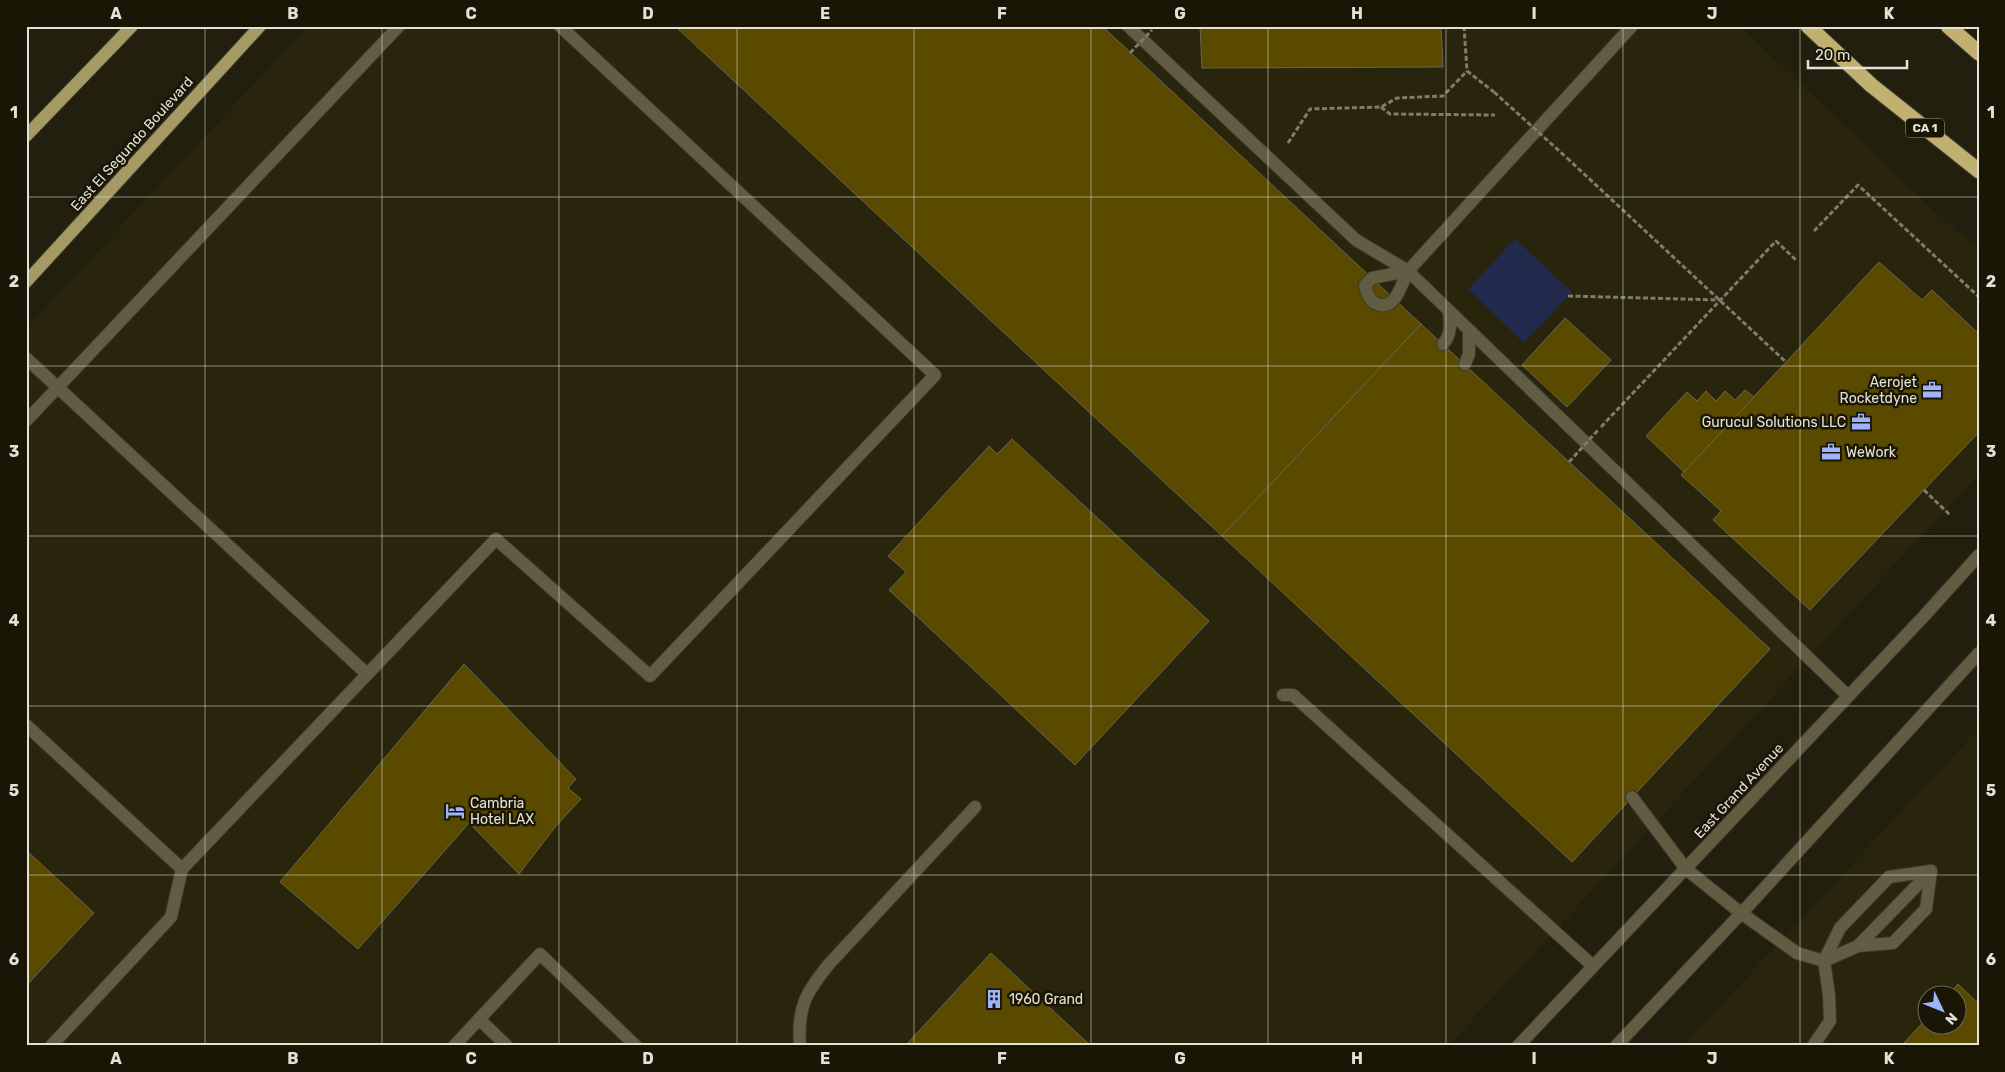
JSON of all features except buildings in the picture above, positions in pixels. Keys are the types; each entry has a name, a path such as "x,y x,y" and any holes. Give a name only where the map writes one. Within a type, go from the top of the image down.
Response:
{"highway":[{"name":"CA 1","path":"1808,26 1871,85 1979,171"},
{"path":"1948,26 1979,53"}],"main road":[{"path":"26,136 132,26"},
{"name":"East El Segundo Boulevard","path":"26,282 260,26"}],"street":[{"path":"26,421 399,26"},
{"path":"51,1046 171,917 182,869 496,539 650,676 935,375 560,26"},
{"path":"1128,26 1356,240 1408,271 1848,696"},
{"path":"1408,271 1632,26"},
{"path":"1443,344 1448,339 1451,327 1449,311"},
{"path":"1465,364 1469,354 1469,331"},
{"path":"26,358 367,674"},
{"name":"East Grand Avenue","path":"1518,1046 1925,615 1979,555"},
{"path":"1616,1046 1741,913 1979,652"},
{"path":"1283,695 1293,695 1593,966"},
{"path":"26,725 182,869"},
{"path":"1632,797 1686,869 1741,913 1797,953 1824,961 1858,946 1893,943 1926,909 1931,871"},
{"path":"800,1046 800,1017 809,989 830,963 975,807"},
{"path":"1858,946 1931,871"},
{"path":"1813,1046 1830,1021 1829,995 1824,961 1840,928 1889,877 1931,871"},
{"path":"454,1046 540,954 636,1046"},
{"path":"479,1019 507,1046"}],"path":[{"path":"1285,147 1310,109 1381,106 1397,98 1443,96 1467,71 1464,26"},
{"path":"1130,53 1152,30"},
{"path":"1467,71 1494,92 1567,158 1786,362"},
{"path":"1381,106 1390,114 1495,115"},
{"path":"1814,231 1858,185 1979,297"},
{"path":"1570,462 1776,241 1797,261"},
{"path":"1568,296 1720,300"},
{"path":"1924,490 1950,515"}],"shaded area":[{"path":"308,26 1740,26 1957,232 1979,245 1979,474 1448,1046 26,1046 26,328"},
{"path":"1515,239 1572,292 1524,343 1468,289"},
{"path":"1979,728 1979,1046 1683,1046"}],"place":[{"name":"Aerojet Rocketdyne","path":"1932,390"},
{"name":"Gurucul Solutions LLC","path":"1861,422"},
{"name":"WeWork","path":"1831,452"},
{"name":"Cambria Hotel LAX","path":"455,811"},
{"name":"1960 Grand","path":"994,999"}]}
